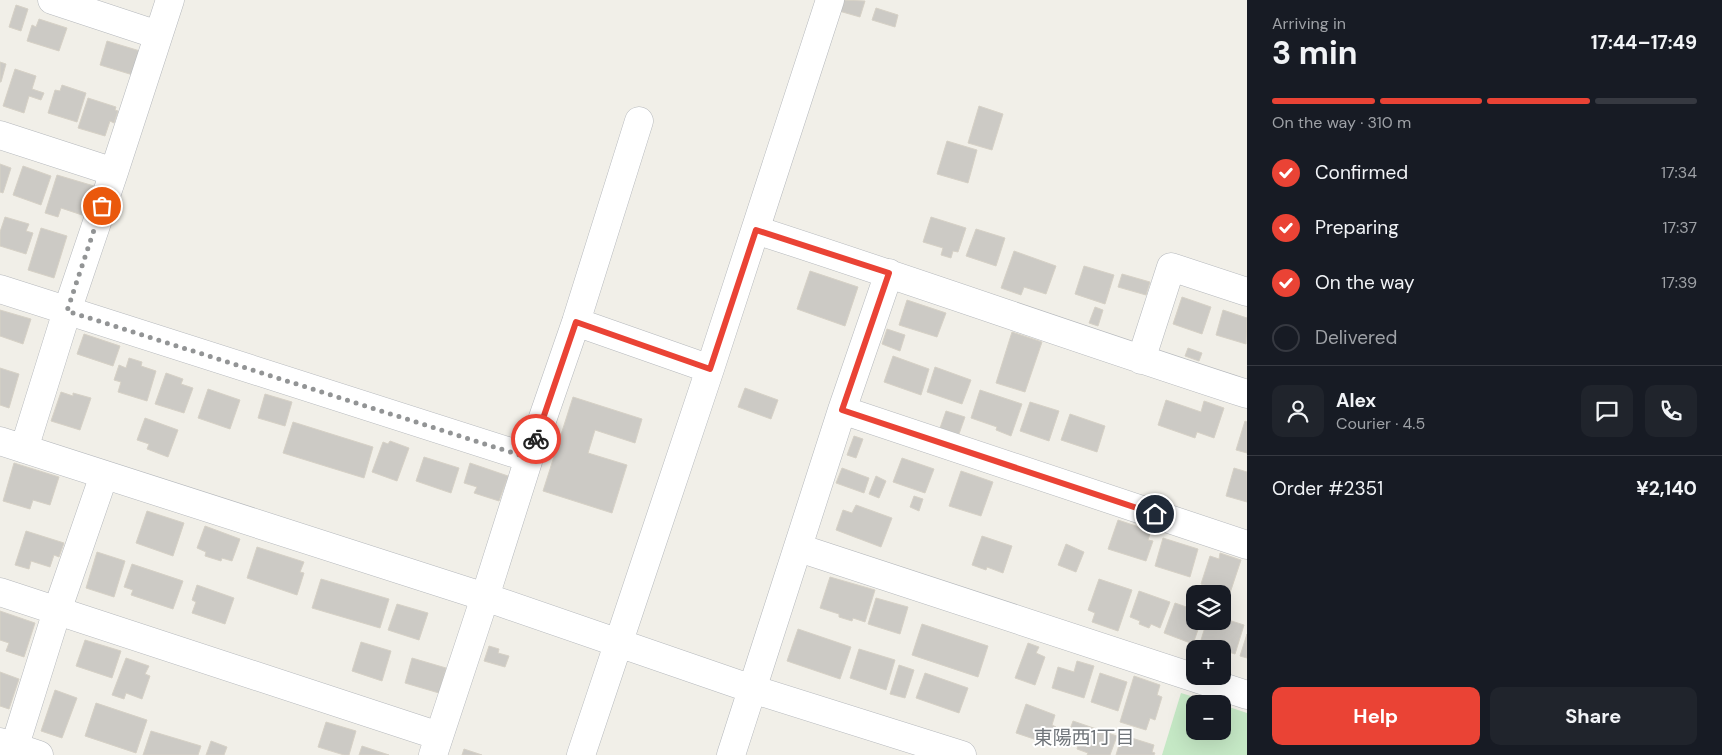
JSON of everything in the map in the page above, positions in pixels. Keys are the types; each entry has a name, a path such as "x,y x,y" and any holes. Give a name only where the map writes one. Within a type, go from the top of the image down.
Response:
{"street":[{"path":"52,0 158,35"},
{"path":"170,0 67,311 12,445 486,597 752,689 962,755"},
{"path":"581,755 756,230 830,0"},
{"path":"0,592 436,746 486,597 529,458 576,322 639,121"},
{"path":"0,134 114,172"},
{"path":"756,230 1247,394"},
{"path":"1141,360 1171,268 1247,292"},
{"path":"731,755 842,410 889,273"},
{"path":"0,289 529,458"},
{"path":"576,322 710,369"},
{"path":"842,410 1247,545"},
{"path":"16,750 57,611 104,475"},
{"path":"798,548 1247,695"}],"green space":[{"path":"1181,693 1188,695 1186,695 1186,740 1231,740 1231,708 1247,713 1247,755 1162,755"}],"building":[{"path":"842,0 865,1 860,17 839,11"},
{"path":"16,5 28,9 21,31 9,27"},
{"path":"876,8 898,15 895,27 872,20"},
{"path":"39,19 67,28 59,51 27,41 32,25 36,27"},
{"path":"107,41 140,51 133,75 100,65"},
{"path":"0,62 6,64 1,82 0,82"},
{"path":"15,69 36,76 32,89 44,93 41,100 29,96 24,113 3,106"},
{"path":"62,85 86,93 77,122 48,113 55,90 60,91"},
{"path":"88,98 116,107 115,110 118,111 114,123 110,121 105,136 78,128"},
{"path":"979,106 1003,114 992,150 968,143"},
{"path":"947,141 977,150 968,183 937,174"},
{"path":"0,164 11,168 3,193 0,192"},
{"path":"23,166 51,176 41,205 13,195"},
{"path":"57,175 94,186 85,216 61,208 58,217 45,213"},
{"path":"5,217 29,224 26,231 33,233 26,254 0,246 0,232"},
{"path":"931,217 966,228 958,252 953,251 951,258 941,255 943,248 923,242"},
{"path":"41,228 67,236 54,278 28,270"},
{"path":"976,229 1005,238 996,266 966,256"},
{"path":"1014,251 1056,266 1046,294 1024,287 1021,295 1001,288"},
{"path":"1084,266 1114,275 1105,304 1075,294"},
{"path":"810,271 858,287 845,326 797,309"},
{"path":"1122,274 1150,282 1146,295 1118,287"},
{"path":"1182,297 1211,307 1202,334 1173,324"},
{"path":"907,300 946,313 937,337 899,325"},
{"path":"1095,307 1103,310 1098,326 1089,323"},
{"path":"0,310 31,319 23,344 0,336"},
{"path":"1223,310 1247,318 1246,344 1216,335"},
{"path":"887,329 905,335 900,351 882,344"},
{"path":"1012,332 1042,342 1025,392 996,383"},
{"path":"84,334 120,346 113,366 77,354"},
{"path":"1188,348 1202,353 1199,361 1185,356"},
{"path":"893,356 929,369 921,395 884,382"},
{"path":"129,358 142,362 141,366 156,371 147,401 118,392 121,382 114,380 119,365 126,368"},
{"path":"935,367 971,380 962,404 927,392"},
{"path":"0,368 19,374 9,408 0,405"},
{"path":"166,373 183,379 181,384 193,388 184,413 155,404"},
{"path":"745,388 778,400 771,419 738,407"},
{"path":"208,389 240,400 230,429 198,418"},
{"path":"980,390 1022,404 1011,436 996,430 997,427 971,418"},
{"path":"61,392 73,396 73,393 91,398 80,430 51,421"},
{"path":"265,394 292,402 285,426 258,418"},
{"path":"573,397 642,419 635,443 595,430 588,453 627,465 612,513 543,491"},
{"path":"1166,400 1201,412 1204,401 1224,408 1214,438 1197,432 1195,438 1158,425"},
{"path":"1030,402 1059,411 1049,441 1020,431"},
{"path":"946,411 965,417 959,434 940,428"},
{"path":"1070,414 1105,426 1097,452 1061,440"},
{"path":"145,418 178,430 168,457 147,449 149,444 137,440"},
{"path":"1245,421 1247,422 1247,453 1236,450"},
{"path":"293,422 373,447 364,478 283,453"},
{"path":"854,436 863,439 856,458 847,455"},
{"path":"390,441 409,448 397,481 372,472 383,442 388,444"},
{"path":"424,457 459,468 451,493 416,481"},
{"path":"902,458 934,469 925,493 893,482"},
{"path":"14,463 59,477 50,505 33,500 30,509 3,501"},
{"path":"470,463 508,476 499,501 474,493 477,487 464,483"},
{"path":"842,468 869,478 864,493 836,483"},
{"path":"1234,468 1247,472 1247,502 1226,496"},
{"path":"961,471 993,482 981,516 949,506"},
{"path":"876,476 886,481 879,498 869,494"},
{"path":"914,496 923,499 919,511 910,507"},
{"path":"856,505 892,518 881,547 836,530 843,510 852,513"},
{"path":"147,511 184,523 173,556 136,543"},
{"path":"1118,520 1151,531 1148,540 1153,541 1146,561 1108,549"},
{"path":"205,526 240,539 232,561 222,558 221,561 205,556 206,552 197,548"},
{"path":"26,531 64,543 59,557 54,555 50,567 31,561 29,569 15,565"},
{"path":"982,536 1012,546 1003,573 987,567 986,570 972,565"},
{"path":"1163,538 1198,549 1190,577 1155,566"},
{"path":"1066,544 1084,552 1076,572 1058,565"},
{"path":"257,547 304,562 300,572 304,573 297,595 247,578"},
{"path":"97,552 125,561 114,597 86,588"},
{"path":"1220,553 1241,560 1231,590 1231,585 1201,584 1210,556 1219,559"},
{"path":"132,564 183,581 173,609 131,595 133,590 124,587"},
{"path":"830,577 875,590 865,622 853,618 852,621 839,617 839,614 820,608"},
{"path":"321,579 389,599 380,628 312,608"},
{"path":"1099,579 1132,590 1118,631 1092,622 1095,613 1088,610"},
{"path":"197,585 234,598 225,624 192,613 196,602 192,600"},
{"path":"1139,591 1170,602 1160,628 1151,624 1149,628 1139,624 1140,621 1130,617"},
{"path":"876,598 908,607 900,634 868,624"},
{"path":"1175,603 1186,607 1186,630 1198,630 1194,640 1186,641 1164,633"},
{"path":"397,604 428,613 419,640 388,630"},
{"path":"0,611 35,623 24,657 6,651 9,643 0,640"},
{"path":"1231,621 1244,625 1235,654 1231,653 1231,640 1201,640 1204,630 1231,630"},
{"path":"922,624 988,646 978,677 912,655"},
{"path":"798,629 851,647 840,679 787,661"},
{"path":"1247,634 1247,658 1240,656"},
{"path":"85,640 121,651 112,678 76,666"},
{"path":"361,642 391,651 382,681 352,671"},
{"path":"1028,643 1039,647 1036,653 1045,657 1035,685 1015,678"},
{"path":"489,646 499,649 498,653 509,656 505,667 484,661"},
{"path":"859,649 895,660 886,690 850,678"},
{"path":"126,658 149,666 145,674 150,676 142,699 126,693 124,699 112,695"},
{"path":"412,658 446,668 439,693 405,683"},
{"path":"1077,661 1094,666 1084,698 1052,688 1058,667 1074,672"},
{"path":"899,665 914,670 905,698 890,694"},
{"path":"0,672 19,679 9,709 0,706"},
{"path":"925,673 968,688 959,713 916,698"},
{"path":"1100,673 1127,682 1118,711 1091,702"},
{"path":"1134,676 1160,685 1157,695 1162,697 1155,720 1150,718 1146,730 1120,722"},
{"path":"55,690 77,698 62,738 41,731"},
{"path":"96,703 147,720 136,753 85,736"},
{"path":"1026,704 1055,715 1052,725 1056,727 1052,738 1048,736 1046,743 1016,733"},
{"path":"1073,721 1117,736 1110,755 1087,755 1088,753 1077,749 1080,739 1068,735"},
{"path":"326,722 356,731 349,755 318,747"},
{"path":"151,731 201,746 198,755 143,755"},
{"path":"1122,735 1154,745 1152,752 1155,753 1154,755 1116,755"},
{"path":"211,741 227,747 224,755 206,755"},
{"path":"362,746 389,755 359,755"},
{"path":"464,749 482,755 462,755"}],"way so far":[{"path":"102,206 67,311 529,458 536,439"}],"district":[{"name":"東陽西1丁目","path":"1084,737"}],"route":[{"path":"536,439 576,322 710,369 756,230 889,273 842,410 1155,514"}]}
